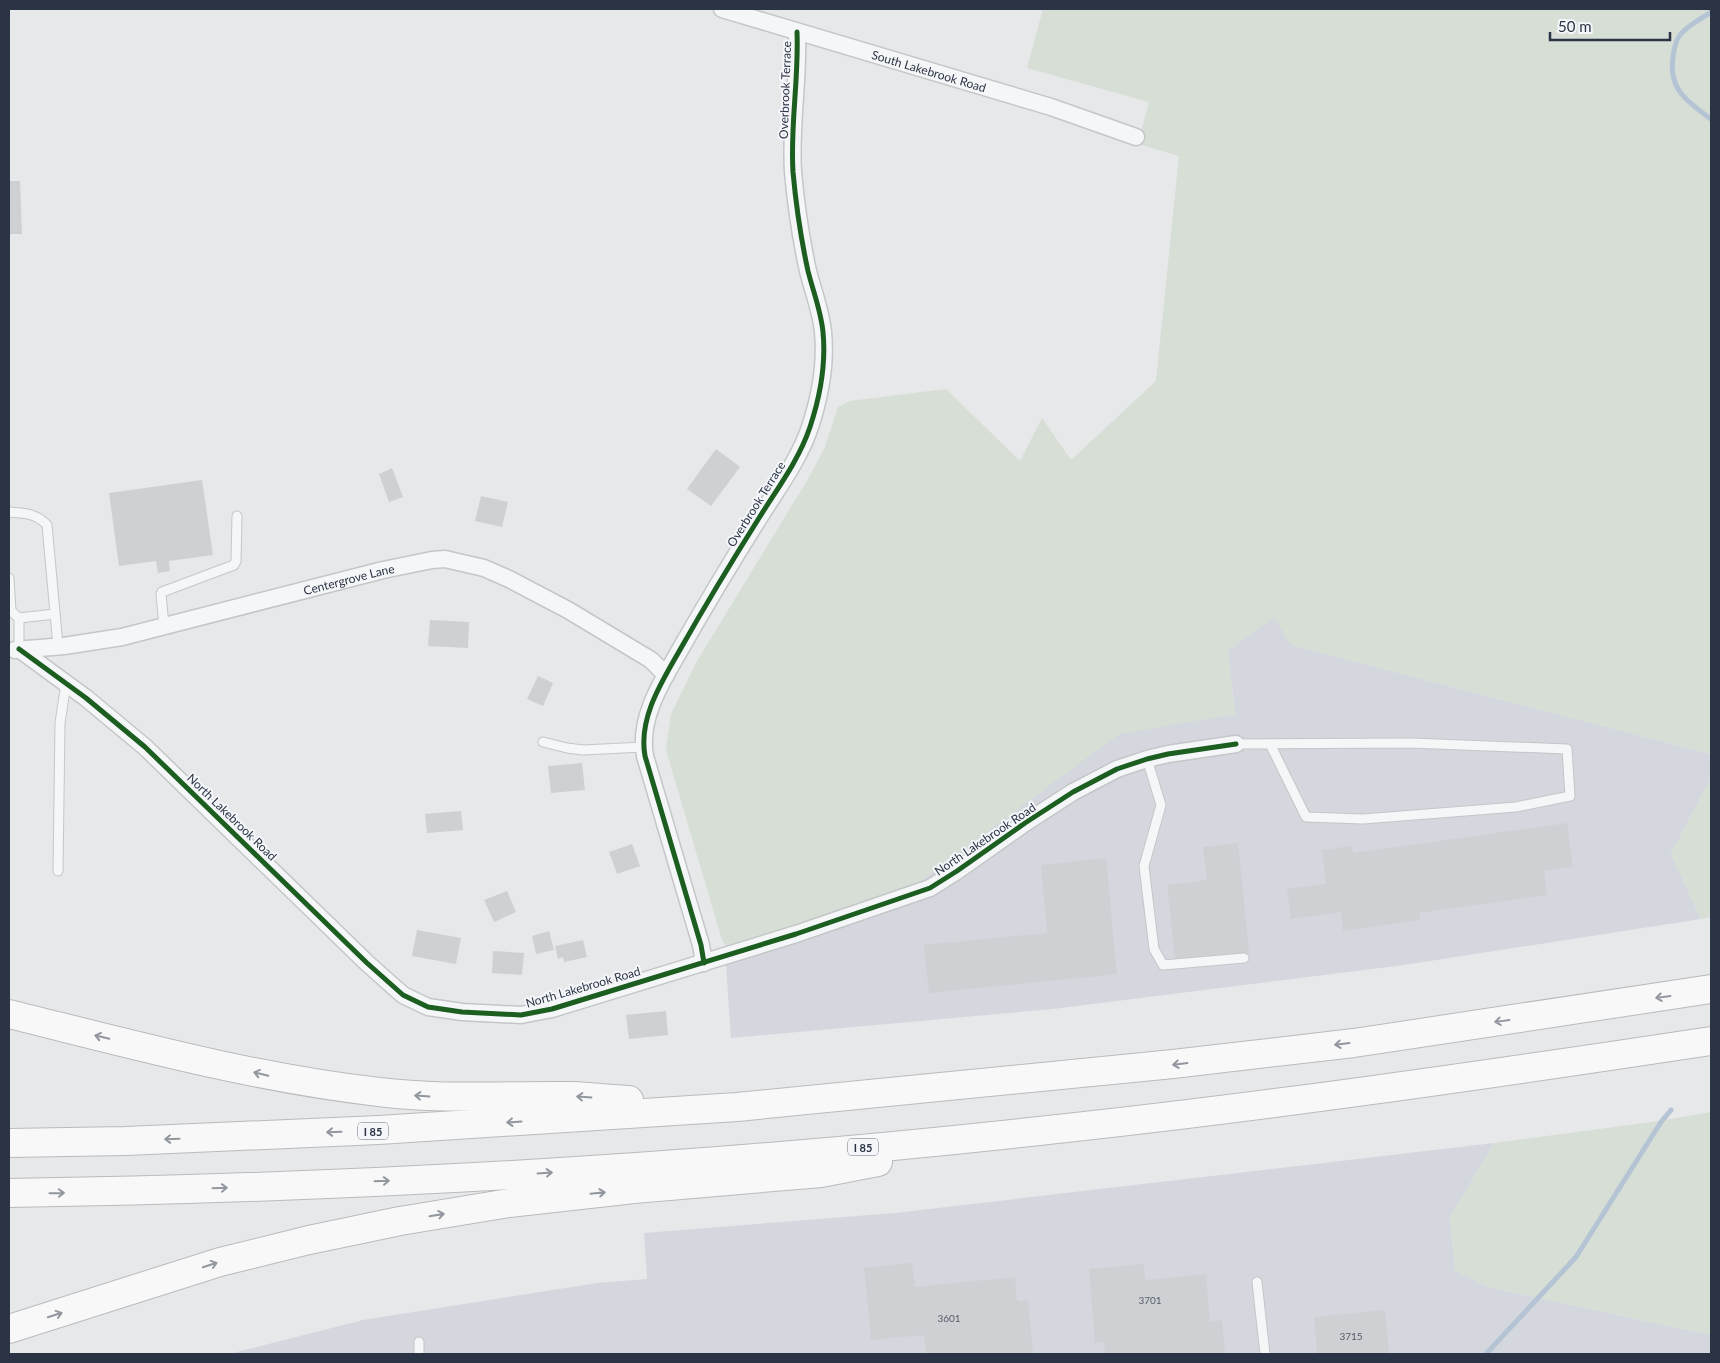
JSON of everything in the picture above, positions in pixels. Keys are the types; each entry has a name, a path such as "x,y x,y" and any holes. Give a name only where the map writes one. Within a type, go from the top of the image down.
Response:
{"highway":[{"name":"I 85","path":"9,1143 126,1141 379,1130 737,1107 1174,1064 1306,1048 1711,989"},
{"path":"9,1014 270,1076 332,1086 435,1097 573,1096 737,1107"},
{"name":"I 85","path":"9,1193 133,1191 513,1176 770,1156 1028,1132 1251,1106 1477,1076 1711,1040"},
{"path":"9,1329 220,1262 309,1240 400,1221 510,1203 634,1189 821,1173 1028,1132"}],"street":[{"name":"South Lakebrook Road","path":"722,9 1051,107 1136,138"},
{"name":"Overbrook Terrace","path":"704,963 701,945 643,747 644,729 666,675 725,573 790,469 806,439 817,403 824,347 823,329 808,270 793,171 793,137 798,62 797,32"},
{"name":"Centergrove Lane","path":"14,650 122,637 383,570 445,559 484,568 509,579 568,610 651,660 666,675"},
{"name":"North Lakebrook Road","path":"14,650 66,683 145,747 367,963 403,995 428,1007 462,1012 521,1015 533,1013 704,963 930,888 1073,792 1117,769 1147,759 1185,751 1236,744"}],"lane":[{"path":"9,512 29,513 41,518 47,525 58,646"},
{"path":"164,626 162,592 234,565 236,561 237,516"},
{"path":"9,578 11,611 19,618 55,614"},
{"path":"14,650 19,618"},
{"path":"58,871 60,723 66,683"},
{"path":"543,742 583,750 643,747"},
{"path":"1236,744 1411,743 1567,749 1570,796 1516,807 1363,818 1306,817 1270,744"},
{"path":"1147,759 1161,805 1144,866 1154,949 1163,965 1244,958"},
{"path":"1257,1282 1265,1354"},
{"path":"419,1342 419,1354"}],"shaded area":[{"path":"1043,9 1711,9 1711,754 1291,645 1274,617 1228,651 1235,714 1119,734 906,892 728,950 722,940 666,750 671,714 697,661 808,479 825,447 838,407 850,401 946,389 1020,461 1042,418 1071,460 1156,381 1179,156 1138,144 1149,102 1027,68"},
{"path":"1274,616 1291,645 1711,754 1711,778 1671,854 1701,919 1404,965 1053,1009 731,1038 726,965 728,950 906,892 1119,733 1235,714 1228,651"},
{"path":"1711,778 1711,917 1701,919 1671,854"},
{"path":"1711,1112 1711,1335 1488,1287 1455,1270 1450,1218 1494,1143 1652,1122"},
{"path":"1494,1143 1450,1218 1455,1270 1488,1287 1711,1335 1711,1354 229,1354 363,1320 597,1283 647,1279 644,1233 895,1213"}],"building":[{"path":"9,181 20,181 22,234 9,234"},
{"path":"716,449 740,467 711,506 687,489"},
{"path":"392,468 403,497 389,502 379,474"},
{"path":"202,480 213,555 169,561 170,571 158,573 156,561 119,566 109,493"},
{"path":"481,496 508,502 502,527 475,521"},
{"path":"430,620 469,622 468,648 428,646"},
{"path":"538,676 553,683 543,706 527,699"},
{"path":"582,763 585,790 551,793 548,766"},
{"path":"461,811 463,830 427,833 425,814"},
{"path":"1567,823 1573,867 1544,871 1547,895 1419,913 1420,920 1343,931 1341,912 1291,919 1287,889 1326,884 1322,850 1352,846 1353,853"},
{"path":"1238,843 1249,953 1175,958 1167,885 1207,880 1203,847"},
{"path":"632,844 640,866 617,874 609,852"},
{"path":"1106,858 1117,974 929,993 924,945 1047,933 1041,865"},
{"path":"507,891 516,912 494,922 484,900"},
{"path":"417,930 461,938 456,964 412,956"},
{"path":"549,931 554,950 536,954 532,936"},
{"path":"583,940 587,957 564,962 563,957 558,959 555,946"},
{"path":"493,951 524,953 522,975 492,973"},
{"path":"666,1011 668,1035 629,1039 626,1015"},
{"path":"912,1263 915,1287 1015,1277 1017,1301 1028,1300 1033,1354 926,1354 924,1335 871,1340 864,1268"},
{"path":"1144,1264 1145,1280 1206,1274 1210,1322 1222,1320 1225,1354 1105,1354 1104,1342 1095,1343 1089,1269"},
{"path":"1385,1310 1389,1354 1317,1354 1314,1317"}],"waterway":[{"path":"1711,12 1686,29 1678,37 1674,49 1672,68 1677,87 1682,94 1711,119"},
{"path":"1486,1354 1576,1257 1661,1122 1671,1110"}],"cycle path":[{"path":"704,963 701,945 645,756 645,727 654,699 667,673 719,583 800,451 817,404 823,368 823,332 821,316 803,247 792,154 797,32"},
{"path":"19,649 86,698 145,747 367,963 403,995 428,1007 462,1012 521,1015 552,1009 796,934 930,888 1073,792 1117,769 1168,754 1236,744"}]}
